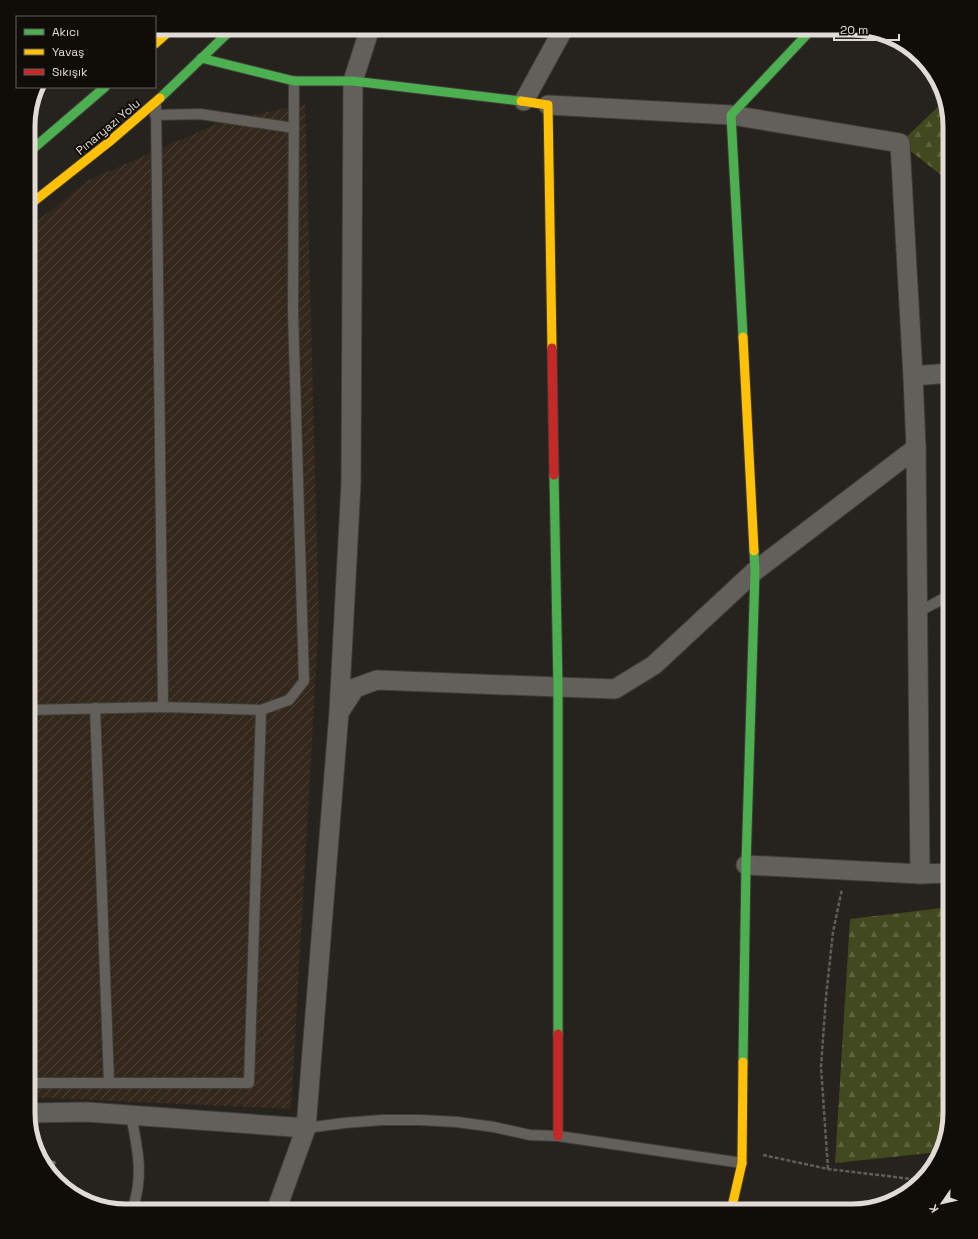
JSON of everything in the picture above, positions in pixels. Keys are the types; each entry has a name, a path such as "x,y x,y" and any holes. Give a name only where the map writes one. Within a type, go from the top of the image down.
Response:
{"street":[{"path":"156,43 165,35"},
{"name":"Pınaryazı Yolu","path":"35,201 81,166 156,102 226,35"},
{"path":"279,1204 306,1128 339,712 352,483 353,81 368,35"},
{"path":"524,101 560,35"},
{"path":"733,1204 742,1163 743,1151 746,865 755,571 730,115 806,35"},
{"path":"201,58 294,81 353,81 548,105 730,115 900,143 914,376 916,448 920,874"},
{"path":"35,147 104,88"},
{"path":"548,105 558,687 558,1136"},
{"path":"914,376 943,374"},
{"path":"339,712 355,688 377,680 614,689 654,664 755,571 916,448"},
{"path":"746,865 920,874 943,873"},
{"path":"35,1113 88,1112 306,1128"}],"lane":[{"path":"35,710 163,707 261,710 289,700 304,681 293,312 294,81"},
{"path":"156,102 163,707"},
{"path":"156,115 200,114 294,128"},
{"path":"918,612 943,599"},
{"path":"95,708 109,1082"},
{"path":"35,1083 248,1083 261,710"},
{"path":"132,1115 139,1154 140,1170 139,1186 134,1204"},
{"path":"306,1128 374,1121 420,1120 457,1122 494,1127 530,1135 558,1136 742,1163"}],"path":[{"path":"828,1169 821,1067 826,997 833,932 846,870"},
{"path":"743,1151 828,1169 914,1179"}],"shaded area":[{"path":"305,104 319,618 291,1109 35,1097 35,222 89,180 221,122"}],"green space":[{"path":"940,104 943,126 943,177 900,143"},
{"path":"943,908 943,1113 940,1137 934,1153 835,1163 850,919"}],"building":[{"path":"46,1158 56,1162 54,1168"}],"traffic: fast":[{"path":"160,98 226,35"},
{"path":"743,337 731,115 806,35"},
{"path":"201,58 294,81 353,81 521,101"},
{"path":"35,147 104,88"},
{"path":"554,475 558,687 558,1034"},
{"path":"743,1062 746,865 755,571 754,551"}],"traffic: slow":[{"path":"156,43 165,35"},
{"path":"35,200 109,142 160,98"},
{"path":"521,101 548,105 552,348"},
{"path":"743,337 754,551"},
{"path":"733,1204 742,1163 743,1062"}],"traffic: jam":[{"path":"552,348 554,475"},
{"path":"558,1034 558,1136"}]}
